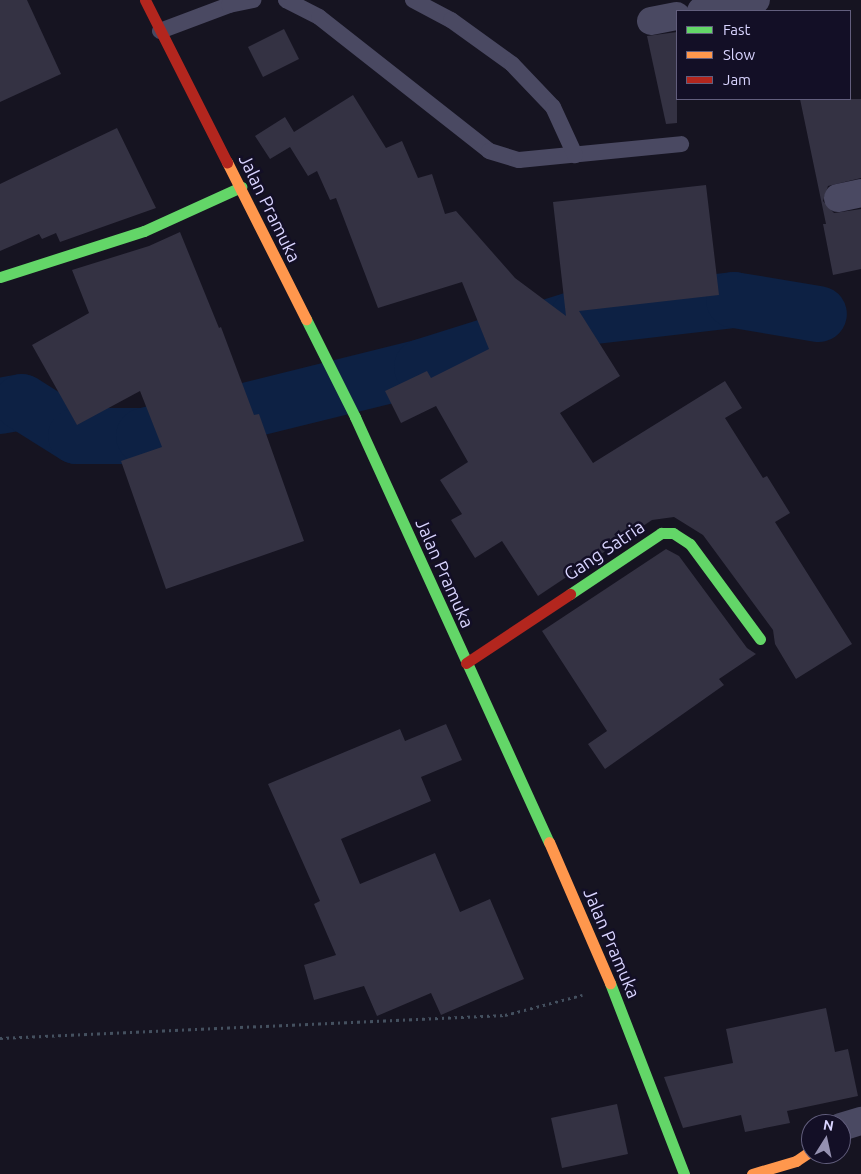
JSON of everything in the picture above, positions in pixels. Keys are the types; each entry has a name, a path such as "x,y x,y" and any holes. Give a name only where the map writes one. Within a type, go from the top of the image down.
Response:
{"main road":[{"name":"Jalan Pramuka","path":"145,0 241,187 311,335 355,418 591,933 684,1174"},
{"path":"0,277 144,231 241,187"},
{"name":"Gang Satria","path":"466,663 661,533 673,533 690,544 760,639"},
{"path":"752,1174 796,1162 801,1158"}],"street":[{"path":"706,10 756,0"},
{"path":"651,21 676,16"}],"lane":[{"path":"160,31 228,5 252,0"},
{"path":"286,0 319,17 489,151 519,160 681,144"},
{"path":"413,0 451,20 512,64 553,107 575,155"}],"path":[{"path":"0,1038 505,1015 612,988"}],"building":[{"path":"0,0 27,0 61,74 0,102"},
{"path":"284,29 299,59 263,77 248,47"},
{"path":"676,32 677,123 666,124 647,36"},
{"path":"353,95 386,148 402,141 418,178 432,174 445,214 456,211 515,278 566,316 553,202 706,185 719,295 579,311 620,376 560,413 593,463 725,381 742,408 725,418 763,478 767,476 790,513 775,522 852,644 796,679 775,644 773,630 703,535 674,517 652,520 538,596 502,541 475,558 451,520 462,514 440,480 468,462 436,406 401,423 385,391 427,371 431,378 489,349 462,282 378,308 336,198 330,200 317,171 308,176 290,147 270,159 255,136 285,117 294,132"},
{"path":"861,99 861,178 828,186 823,201 834,213 861,209 861,269 833,275 823,224 826,224 800,100"},
{"path":"117,128 156,208 60,242 56,233 42,239 39,234 0,251 0,184"},
{"path":"180,232 219,328 221,327 254,415 259,414 304,541 166,589 121,461 162,447 140,391 77,425 32,345 89,313 72,270 149,246"},
{"path":"666,549 679,556 747,648 756,654 719,679 724,685 605,769 588,744 607,731 542,631"},
{"path":"446,724 462,760 421,777 431,801 341,839 360,884 435,853 460,912 490,899 524,979 441,1015 431,993 377,1016 364,986 314,1000 304,965 336,955 314,904 320,901 268,784 400,729 405,741"},
{"path":"826,1008 835,1052 848,1049 858,1096 787,1111 790,1123 745,1132 741,1115 683,1128 664,1077 733,1063 726,1029"},
{"path":"617,1104 628,1154 562,1168 551,1118"}],"waterway":[{"path":"0,406 22,402 76,436 144,436 422,367 578,318 734,300 819,314"}],"traffic: fast":[{"path":"0,277 144,231 241,187"},
{"path":"306,319 355,417 549,842"},
{"path":"570,594 661,533 673,533 690,544 760,639"},
{"path":"610,983 684,1174"}],"traffic: slow":[{"path":"227,162 306,319"},
{"path":"549,842 610,983"},
{"path":"752,1174 796,1161 801,1158"}],"traffic: jam":[{"path":"145,0 227,162"},
{"path":"466,663 570,594"}]}
